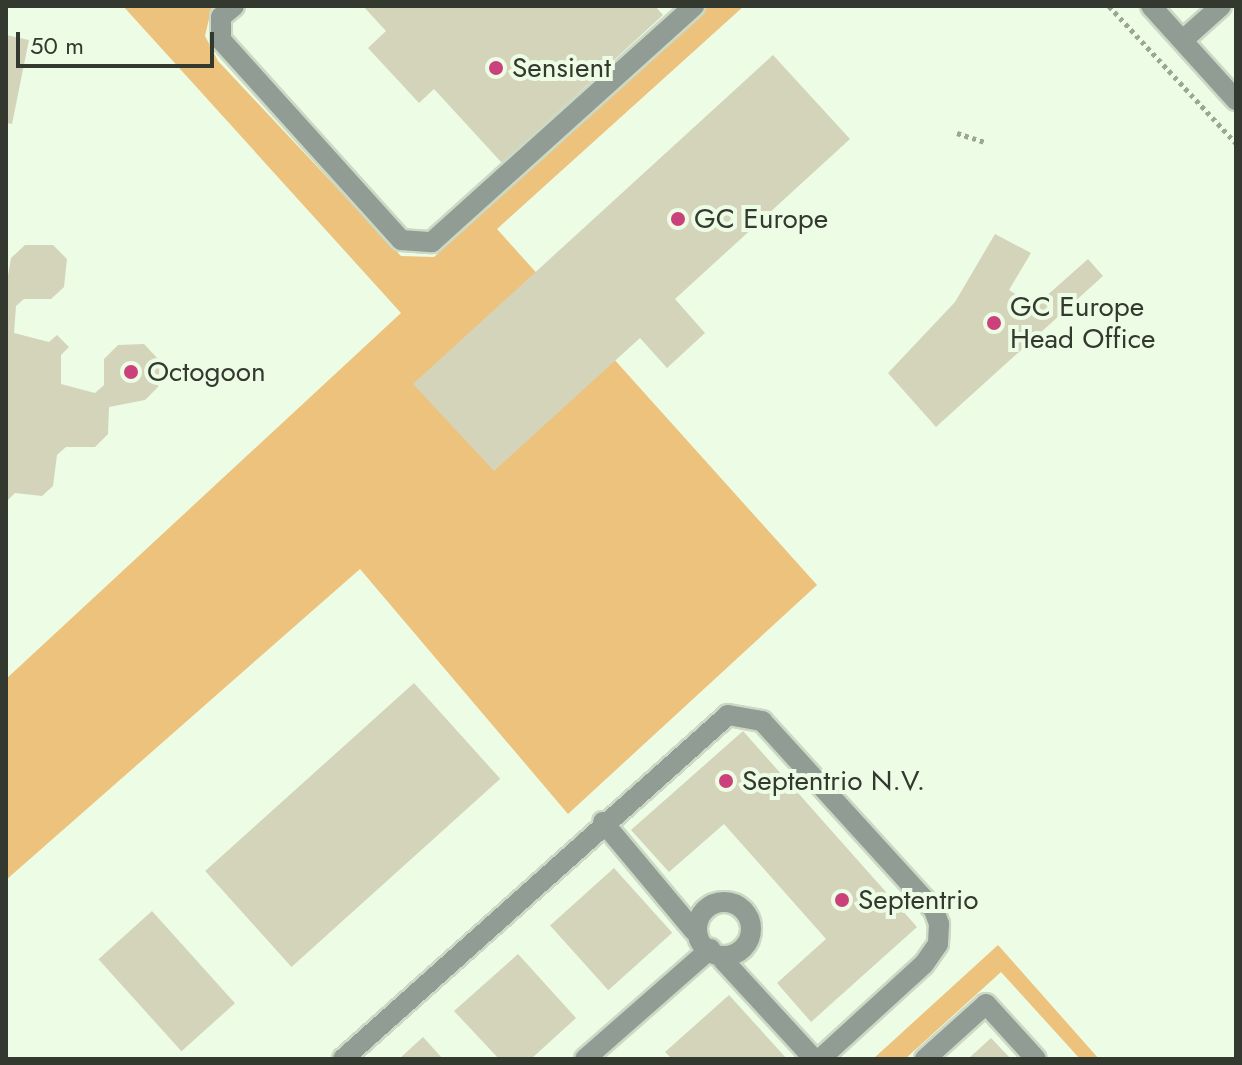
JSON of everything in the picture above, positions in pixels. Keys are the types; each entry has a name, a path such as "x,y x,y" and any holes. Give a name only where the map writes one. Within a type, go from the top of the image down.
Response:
{"street":[{"path":"234,6 221,17 221,40 401,240 432,242 694,6"},
{"path":"1151,6 1236,100"},
{"path":"1183,40 1221,6"},
{"path":"343,1059 711,724 728,715 762,721 934,910 939,924 938,944 924,964 820,1059"},
{"path":"603,822 694,931 814,1059"},
{"path":"585,1059 716,954 739,955 751,936 738,906 707,906 694,931"},
{"path":"925,1059 986,1004 1036,1059"}],"path":[{"path":"1109,6 1236,143"},
{"path":"957,133 984,142"}],"shaded area":[{"path":"123,6 212,6 205,36 218,61 401,256 434,257 708,6 744,6 497,229 817,585 568,814 360,569 6,880 6,679 401,313"},
{"path":"998,945 1099,1059 1080,1059 1001,972 905,1059 873,1059"}],"building":[{"name":"Sensient","path":"363,6 655,6 663,15 502,163 434,89 419,103 368,48 386,31"},
{"path":"6,35 29,40 12,124 6,123"},
{"name":"GC Europe","path":"773,55 850,139 675,299 705,333 667,368 640,338 494,471 413,384"},
{"name":"GC Europe Head Office","path":"995,234 1031,253 1009,290 1035,306 1088,259 1103,276 936,427 888,373 955,302"},
{"name":"Octogoon","path":"25,245 53,245 67,259 64,287 51,299 24,299 16,306 14,333 49,342 57,335 69,347 61,355 61,384 95,393 104,385 104,359 118,345 144,344 160,361 158,387 145,400 109,407 108,434 95,447 66,447 57,455 53,486 42,496 15,493 6,502 6,288 11,258"},
{"path":"414,683 500,779 291,967 205,871"},
{"name":"Septentrio","path":"743,731 917,927 811,1022 777,983 826,939 724,824 669,872 631,830"},
{"path":"614,868 672,933 608,990 550,926"},
{"path":"152,911 235,1003 181,1051 98,959"},
{"path":"518,954 576,1018 531,1059 499,1059 454,1011"},
{"path":"729,995 787,1059 672,1059 665,1052"},
{"path":"423,1037 443,1059 399,1059"},
{"path":"991,1038 1011,1059 968,1059"}],"place":[{"name":"Sensient","path":"496,68"},
{"name":"GC Europe","path":"678,219"},
{"name":"GC Europe Head Office","path":"994,323"},
{"name":"Octogoon","path":"131,372"},
{"name":"Septentrio N.V.","path":"726,781"},
{"name":"Septentrio","path":"842,900"}]}
